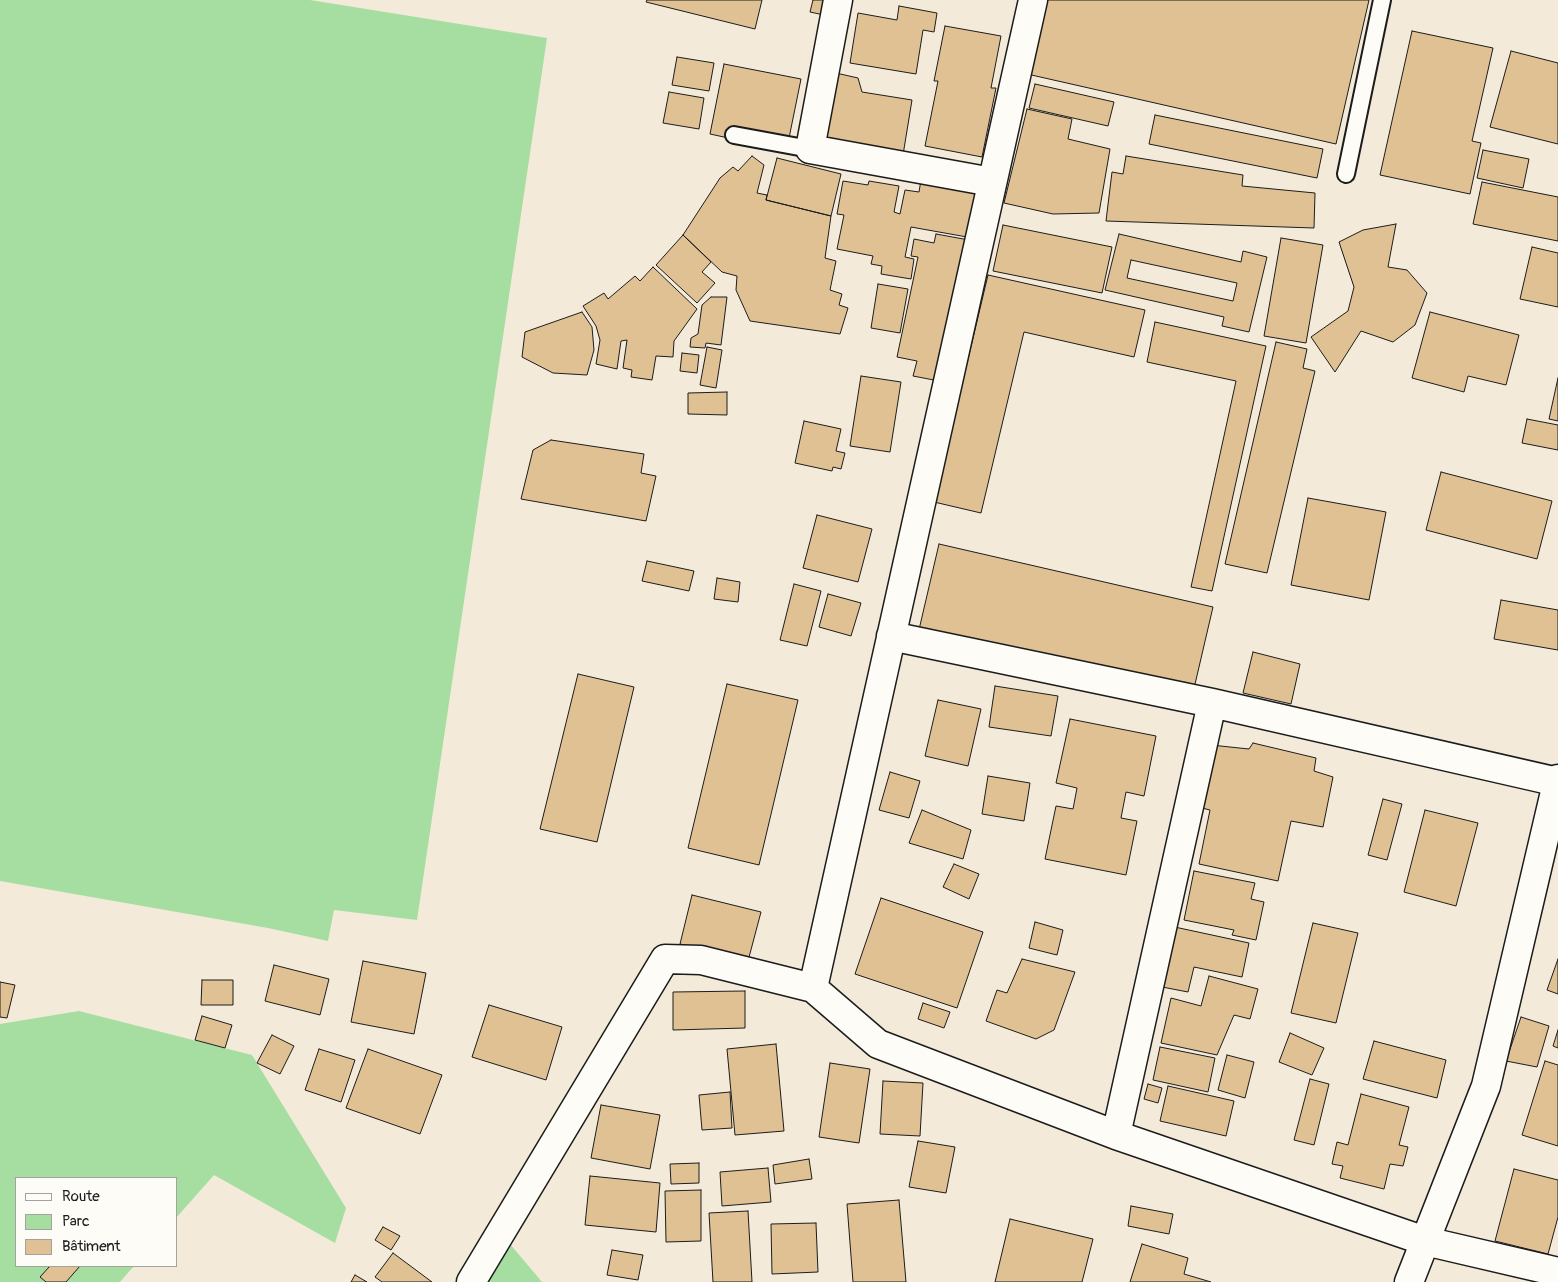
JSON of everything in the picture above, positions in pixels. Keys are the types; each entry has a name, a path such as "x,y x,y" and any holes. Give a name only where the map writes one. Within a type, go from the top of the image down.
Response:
{"street":[{"path":"838,0 810,148 992,182"},
{"path":"814,988 1033,0"},
{"path":"891,636 1212,703 1558,781 1486,1086 1409,1282"},
{"path":"1116,1134 1212,703"},
{"path":"471,1282 665,959 701,960 814,988 878,1044 1116,1134 1425,1242 1558,1272"}],"lane":[{"path":"1346,174 1382,0"},
{"path":"734,135 810,148"}],"green space":[{"path":"0,0 310,0 547,38 417,920 334,910 328,941 268,928 0,881"},
{"path":"79,1011 252,1055 346,1208 335,1243 214,1175 178,1216 178,1177 15,1177 15,1267 133,1267 120,1282 0,1282 0,1024"},
{"path":"499,1231 542,1282 469,1282"}],"building":[{"path":"647,0 762,0 755,29 646,2"},
{"path":"813,0 827,0 824,15 810,12"},
{"path":"1044,0 1369,0 1336,144 1027,74"},
{"path":"899,6 937,13 934,32 923,30 916,74 850,63 858,13 897,20"},
{"path":"945,26 1001,36 991,88 996,88 982,157 925,146 938,81 934,81"},
{"path":"1412,31 1493,48 1472,141 1481,143 1470,194 1380,175"},
{"path":"1511,51 1558,63 1558,144 1490,127"},
{"path":"677,57 714,63 709,91 672,85"},
{"path":"724,64 801,79 788,143 733,139 710,134"},
{"path":"836,73 858,78 862,92 912,100 903,155 829,143 821,132"},
{"path":"1035,84 1114,102 1108,126 1029,108"},
{"path":"669,92 704,98 699,129 663,123"},
{"path":"1027,109 1072,119 1068,139 1110,149 1099,213 1053,214 1004,203"},
{"path":"1155,115 1323,149 1317,178 1149,144"},
{"path":"1483,150 1529,159 1523,188 1477,178"},
{"path":"752,156 764,165 757,193 767,195 766,200 831,216 825,258 836,261 830,290 842,294 839,305 848,308 840,334 750,321 736,290 737,276 722,272 683,235 720,178 733,167 738,171"},
{"path":"1126,156 1243,175 1242,186 1315,193 1314,228 1106,221 1112,172 1123,174"},
{"path":"777,158 841,174 831,216 766,200"},
{"path":"921,180 976,190 967,237 911,227 905,257 914,259 911,279 881,274 882,266 871,264 873,256 837,249 844,215 837,214 843,181 868,185 869,181 899,186 894,212 900,214 905,190 919,192"},
{"path":"1482,182 1558,197 1558,241 1473,224"},
{"path":"1396,224 1388,267 1407,270 1427,293 1415,325 1393,342 1361,331 1335,372 1311,337 1348,311 1354,287 1339,242 1363,230"},
{"path":"1003,225 1112,247 1102,293 993,271"},
{"path":"936,234 969,240 939,381 913,376 917,361 897,357 918,257 911,256 914,239 934,243"},
{"path":"1119,234 1241,262 1243,251 1267,257 1249,332 1222,326 1224,317 1105,290","holes":["1131,260 1237,283 1233,301 1127,278"]},
{"path":"683,235 711,262 702,272 715,283 697,303 656,265"},
{"path":"1281,238 1323,245 1306,343 1264,336"},
{"path":"1532,247 1558,253 1558,307 1520,299"},
{"path":"653,267 697,309 674,341 673,357 656,356 652,380 631,377 632,370 623,368 627,340 621,341 617,369 596,364 600,340 596,326 583,306 604,293 608,299 635,276 640,281"},
{"path":"988,275 1145,310 1134,357 1024,332 981,513 934,502"},
{"path":"878,284 908,289 900,333 871,328"},
{"path":"711,297 727,297 721,345 706,343 705,348 690,347 691,338 698,334 702,305"},
{"path":"582,312 592,327 594,350 587,375 553,373 522,357 525,332"},
{"path":"1430,312 1519,335 1506,385 1468,376 1464,392 1412,378"},
{"path":"1155,322 1266,346 1212,591 1191,587 1236,381 1147,362"},
{"path":"1276,342 1307,349 1303,368 1315,371 1267,573 1225,564"},
{"path":"707,347 722,350 716,388 700,385"},
{"path":"682,353 699,355 697,373 680,371"},
{"path":"861,376 901,382 890,452 850,446"},
{"path":"1558,378 1558,421 1549,419"},
{"path":"727,392 727,415 688,414 688,393"},
{"path":"1527,419 1558,425 1558,450 1522,443"},
{"path":"804,421 841,429 836,451 845,453 841,469 833,467 832,471 795,463"},
{"path":"551,440 644,454 641,473 656,476 646,521 521,499 533,450"},
{"path":"1441,472 1552,501 1537,559 1426,530"},
{"path":"1308,498 1386,512 1369,600 1291,585"},
{"path":"817,515 872,529 858,582 803,568"},
{"path":"939,544 1213,607 1192,697 918,634"},
{"path":"647,561 694,571 689,591 642,581"},
{"path":"717,578 740,582 738,602 714,599"},
{"path":"794,584 821,591 807,646 780,640"},
{"path":"828,594 861,603 851,636 819,627"},
{"path":"1501,600 1558,610 1558,650 1494,639"},
{"path":"1253,652 1300,664 1291,704 1243,693"},
{"path":"578,674 634,687 597,842 540,829"},
{"path":"727,684 798,700 759,865 688,848"},
{"path":"995,686 1058,696 1051,736 989,727"},
{"path":"938,700 981,709 968,766 925,756"},
{"path":"1070,719 1156,736 1144,796 1126,792 1121,818 1137,821 1126,875 1045,859 1056,806 1073,809 1077,788 1056,783"},
{"path":"1253,743 1316,758 1314,771 1333,777 1323,827 1291,821 1278,881 1199,864 1210,810 1198,807 1211,745 1249,749"},
{"path":"890,772 920,781 909,818 879,810"},
{"path":"988,776 1030,783 1024,821 982,814"},
{"path":"1383,799 1402,804 1387,860 1368,855"},
{"path":"922,810 971,830 963,859 909,843"},
{"path":"1425,810 1478,823 1456,906 1404,892"},
{"path":"954,864 979,874 969,899 943,887"},
{"path":"1194,871 1255,883 1251,899 1264,902 1256,940 1232,935 1234,930 1184,920"},
{"path":"692,895 761,912 748,961 680,944"},
{"path":"881,898 983,932 957,1008 855,974"},
{"path":"1035,922 1063,930 1057,955 1029,948"},
{"path":"1313,923 1358,933 1336,1023 1291,1013"},
{"path":"1170,926 1249,943 1242,977 1194,967 1188,992 1157,986"},
{"path":"1022,959 1075,972 1054,1030 1036,1039 986,1021 997,990 1007,993"},
{"path":"1558,959 1558,994 1547,990"},
{"path":"363,961 426,973 414,1034 351,1022"},
{"path":"274,965 329,979 320,1015 265,1001"},
{"path":"1209,976 1258,989 1250,1019 1234,1015 1217,1055 1161,1043 1171,998 1201,1006"},
{"path":"202,980 233,980 233,1005 201,1005"},
{"path":"0,982 15,985 7,1018 0,1017"},
{"path":"745,991 745,1028 673,1030 673,992"},
{"path":"923,1003 950,1012 944,1028 918,1019"},
{"path":"489,1005 562,1027 546,1080 472,1057"},
{"path":"202,1016 232,1025 225,1048 195,1040"},
{"path":"1521,1017 1549,1026 1537,1067 1506,1061"},
{"path":"1558,1030 1558,1048 1553,1046"},
{"path":"1290,1033 1324,1048 1312,1075 1279,1062"},
{"path":"272,1035 294,1046 280,1074 257,1063"},
{"path":"1374,1041 1446,1060 1437,1098 1363,1079"},
{"path":"776,1044 784,1131 735,1135 727,1049"},
{"path":"1160,1047 1215,1058 1208,1092 1153,1080"},
{"path":"319,1049 355,1060 341,1102 305,1090"},
{"path":"368,1049 442,1075 420,1134 346,1108"},
{"path":"1227,1055 1254,1062 1245,1098 1218,1090"},
{"path":"1545,1061 1558,1065 1558,1146 1522,1135"},
{"path":"830,1063 870,1069 859,1143 819,1137"},
{"path":"1310,1079 1329,1084 1314,1145 1294,1140"},
{"path":"883,1081 923,1083 920,1136 880,1134"},
{"path":"1148,1084 1162,1088 1158,1103 1144,1099"},
{"path":"1168,1086 1234,1101 1226,1136 1160,1121"},
{"path":"730,1092 732,1128 702,1130 699,1095"},
{"path":"1361,1094 1409,1107 1399,1145 1408,1147 1403,1166 1390,1164 1384,1189 1340,1178 1343,1166 1332,1164 1337,1142 1348,1145"},
{"path":"601,1105 660,1115 650,1169 591,1158"},
{"path":"918,1141 955,1147 946,1193 909,1187"},
{"path":"809,1159 812,1179 775,1184 773,1165"},
{"path":"699,1163 699,1183 671,1184 670,1164"},
{"path":"768,1168 771,1202 722,1206 720,1172"},
{"path":"1514,1169 1558,1180 1558,1217 1548,1254 1495,1241"},
{"path":"590,1176 660,1183 656,1232 585,1225"},
{"path":"701,1190 701,1241 666,1242 665,1191"},
{"path":"899,1200 906,1282 853,1282 847,1204"},
{"path":"1131,1206 1173,1214 1169,1234 1128,1226"},
{"path":"748,1211 752,1282 713,1282 709,1213"},
{"path":"1010,1219 1093,1239 1082,1282 995,1282"},
{"path":"816,1223 818,1272 772,1274 771,1224"},
{"path":"383,1227 400,1236 391,1250 375,1240"},
{"path":"1142,1244 1188,1258 1184,1274 1211,1282 1130,1282"},
{"path":"612,1250 643,1255 638,1280 607,1275"},
{"path":"393,1253 432,1282 382,1282 375,1277"},
{"path":"49,1267 79,1267 66,1282 46,1282 40,1277"},
{"path":"355,1275 367,1282 351,1282"}]}
